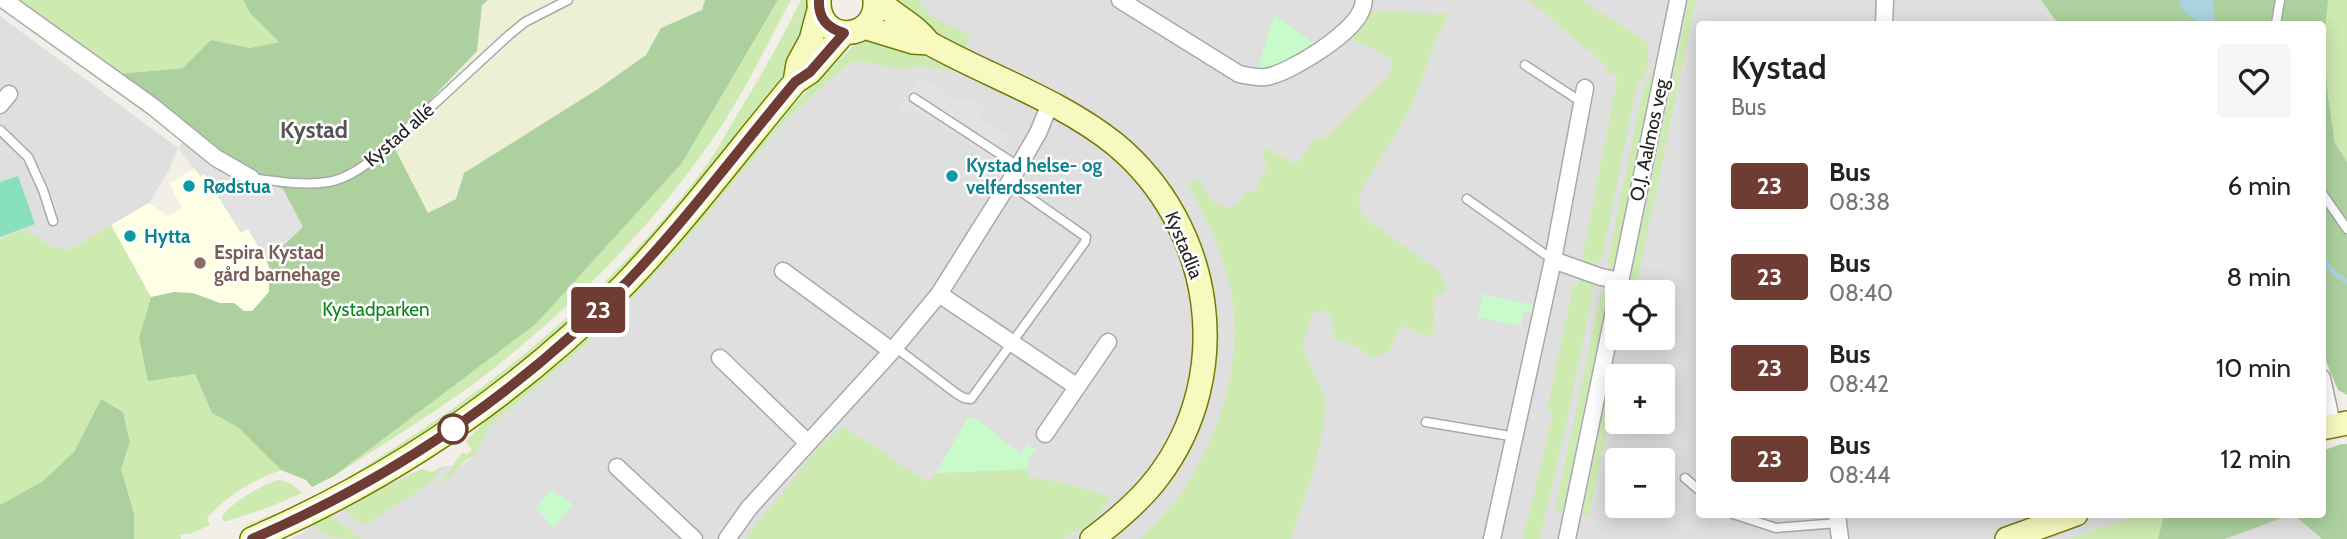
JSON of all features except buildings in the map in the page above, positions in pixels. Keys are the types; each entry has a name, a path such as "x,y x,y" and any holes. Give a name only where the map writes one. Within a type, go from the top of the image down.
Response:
{"main road":[{"path":"252,539 342,496 411,456 455,428 525,375 628,280 702,197 795,82 810,72 874,12 876,0"},
{"name":"Kystadlia","path":"876,0 919,30 929,43"},
{"path":"819,5 827,25 834,30 854,30"},
{"path":"795,82 798,64 811,40 819,5"},
{"name":"Kystadlia","path":"854,30 929,43 1050,104 1102,135 1132,159 1161,192 1180,226 1203,294 1206,347 1201,388 1195,409 1158,477 1139,500 1092,539"},
{"path":"2007,539 2065,518"}],"street":[{"name":"Kystad allé","path":"4,0 152,106 216,158 251,178"},
{"path":"1120,0 1239,74 1254,78 1283,72 1339,36 1361,12 1364,0"},
{"name":"O.J. Aalmos veg","path":"1620,280 1678,0"},
{"path":"1884,21 1885,0"},
{"path":"1492,539 1553,260 1584,95"},
{"path":"727,539 749,508 894,349 939,295 1009,184 1038,133 1050,104"},
{"path":"1553,260 1605,280"},
{"path":"783,271 894,349"},
{"path":"939,295 1076,386"},
{"path":"1045,434 1108,342"},
{"name":"O.J. Aalmos veg","path":"1567,539 1606,350"},
{"path":"720,358 807,442"},
{"path":"2326,394 2334,425"},
{"path":"617,467 694,539"}],"lane":[{"name":"Kystad allé","path":"251,178 329,182 356,172 380,154 525,22 568,0"},
{"path":"2276,21 2280,0"},
{"path":"1525,65 1584,95"},
{"path":"914,97 1018,166"},
{"path":"0,130 27,156 43,190 53,221"},
{"path":"894,349 969,400 974,397 1086,240 1086,237 1072,226 1009,184"},
{"path":"1467,199 1553,260"},
{"path":"2326,199 2347,229"},
{"path":"1426,422 1516,437"},
{"path":"1685,478 1696,487"},
{"path":"1745,518 1776,528 1838,525"}],"shaded area":[{"path":"488,0 705,0 702,10 661,28 646,55 456,199 427,213 390,141 477,51 482,5"},
{"path":"919,0 2041,0 2056,21 1696,21 1696,518 2163,518 2158,539 289,539 303,533 306,527 401,478 422,469 432,472 444,466 462,465 475,455 490,426 587,344 677,251 784,122 849,63 862,62 901,68 924,10"},
{"path":"0,16 178,148 168,172 149,203 71,249 53,247 25,229 0,239"},
{"path":"921,76 950,97 963,103 968,97 984,108 979,117 1011,138 997,162 916,110 910,110 905,115 898,110"},
{"path":"187,138 240,182 270,184 283,189 303,227 267,261 248,229 241,233 204,174 200,176 178,148"},
{"name":"Espira Kystad gård barnehage","path":"196,168 200,176 204,174 240,232 248,229 299,323 151,297 111,225 149,203 168,216 182,208 169,183"},
{"path":"2280,518 2298,518 2322,539 2225,539"}],"green space":[{"path":"17,0 243,0 250,13 280,42 250,48 211,40 183,68 118,74"},
{"name":"Kystadparken","path":"243,0 488,0 482,5 477,51 391,141 428,213 456,199 464,173 598,89 646,55 661,28 702,10 705,0 778,0 682,163 536,324 334,476 312,487 306,480 281,470 239,428 212,413 195,374 148,381 139,338 151,297 174,292 193,293 220,303 234,303 244,311 252,311 269,292 267,261 278,249 270,184 242,167 118,74 183,68 211,40 250,48 279,42 250,13"},
{"path":"778,0 791,0 732,109 686,175 608,266 550,321 489,372 432,413 334,476 536,324 682,163"},
{"path":"801,0 808,0 805,31 794,58 766,100 651,241 579,315 481,397 387,459 277,517 237,528 285,510 359,471 482,387 562,322 636,249 707,164 760,76"},
{"path":"894,0 919,0 929,13 970,35 965,51 941,37"},
{"path":"1528,0 1582,0 1647,42 1649,67 1637,85 1602,258 1598,264 1584,262 1582,259 1618,75 1605,72 1606,65"},
{"path":"1689,0 1696,0 1638,280 1631,280"},
{"path":"2041,0 2328,0 2326,21 2056,21"},
{"path":"2328,0 2347,0 2347,162 2335,143 2328,96"},
{"path":"1371,11 1449,14 1435,41 1412,106 1358,196 1360,210 1366,219 1438,270 1447,284 1444,293 1433,300 1435,330 1428,337 1407,327 1400,327 1389,351 1372,358 1358,347 1334,339 1332,319 1324,310 1312,314 1302,348 1326,399 1314,470 1291,539 1139,539 1163,516 1202,457 1217,424 1233,355 1234,320 1227,273 1213,234 1187,183 1198,179 1213,201 1225,208 1237,204 1247,191 1254,193 1267,167 1261,149 1265,148 1296,164 1317,137 1323,140 1389,75 1393,60 1352,38"},
{"path":"1274,14 1314,44 1281,62 1258,68"},
{"path":"867,40 893,44 952,71 919,66 901,69 862,62 849,63 784,122 677,251 636,295 587,344 490,426 475,455 466,460 441,486 459,456 472,450 466,441 779,118 852,47"},
{"path":"2326,69 2335,143 2347,162 2347,395 2338,390 2326,361"},
{"path":"1654,75 1615,269 1607,265 1643,89"},
{"path":"1061,96 1127,139 1147,157 1174,189 1194,226 1209,264 1217,304 1218,346 1213,386 1202,426 1183,464 1168,485 1115,539 1108,539 1210,377 1168,190"},
{"path":"18,176 35,224 0,237 0,182"},
{"path":"111,225 151,297 139,338 195,374 212,413 239,428 281,470 261,478 231,496 207,518 210,524 208,526 188,535 180,535 181,539 134,539 134,513 121,469 130,442 123,412 101,399 74,452 43,481 0,505 0,239 25,229 53,247 71,249"},
{"path":"1580,280 1592,280 1595,283 1569,412 1540,539 1523,539 1553,412 1547,410 1573,286 1577,286"},
{"path":"1604,291 1605,306 1563,513 1558,511 1556,506 1600,296"},
{"path":"1483,294 1537,306 1535,314 1524,311 1521,326 1477,317"},
{"path":"101,399 123,412 130,442 121,469 134,513 134,539 0,539 0,505 43,481 74,452"},
{"path":"1605,404 1606,434 1588,518 1582,516"},
{"path":"968,417 977,419 1020,453 1028,444 1036,450 1028,459 1027,469 936,473"},
{"path":"843,426 926,481 936,473 1027,469 1029,477 1064,483 1111,497 1092,521 1063,539 745,539 817,449"},
{"path":"2347,444 2347,539 2322,539 2298,518 2326,518 2326,450"},
{"path":"444,466 427,485 368,523 359,523 343,508 422,469 432,472"},
{"path":"278,480 291,484 302,493 224,521 222,517 239,501"},
{"path":"553,490 573,505 553,528 535,507"},
{"path":"330,515 362,539 328,535 314,523"},
{"path":"2130,518 2163,518 2158,539 2069,539"},
{"path":"2163,518 2282,518 2225,539 2158,539"}],"water":[{"path":"2179,0 2213,0 2215,21 2199,21 2188,15"}],"waterway":[{"path":"2326,262 2334,273 2347,282"}],"bus line":[{"name":"23","path":"252,539 342,496 455,428 525,375 596,312 702,197 795,82 810,72 844,33 834,30 821,18 819,0"}],"place":[{"name":"Kystad helse- og velferdssenter","path":"952,176"},
{"name":"Rødstua","path":"189,186"},
{"name":"Hytta","path":"130,236"},
{"name":"Espira Kystad gård barnehage","path":"200,263"}],"district":[{"name":"Kystad","path":"314,130"}]}
